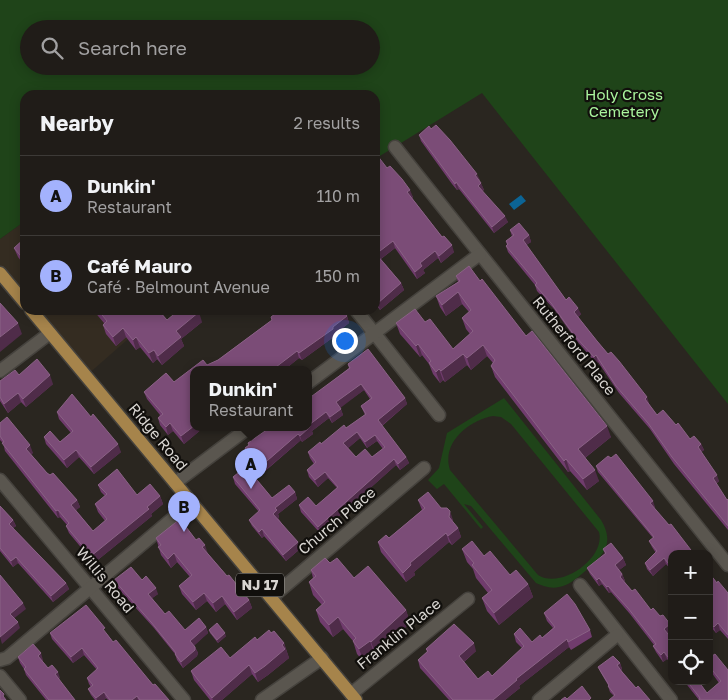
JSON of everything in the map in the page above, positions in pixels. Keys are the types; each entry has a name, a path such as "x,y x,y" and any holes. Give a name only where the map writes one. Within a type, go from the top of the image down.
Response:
{"main road":[{"path":"0,273 20,297"},
{"name":"Ridge Road","path":"35,315 354,697"}],"street":[{"name":"Rutherford Place","path":"395,147 728,565"},
{"path":"312,379 480,254"},
{"path":"360,315 439,415"},
{"path":"0,371 50,333"},
{"path":"174,483 244,431"},
{"name":"Church Place","path":"271,598 424,468"},
{"name":"Willis Road","path":"0,480 184,700"},
{"path":"0,660 7,658 192,503"},
{"path":"580,585 671,700"},
{"name":"Franklin Place","path":"354,697 468,599"},
{"path":"539,700 617,634"},
{"path":"262,700 322,658"},
{"path":"0,676 20,700"}],"shaded area":[{"path":"20,225 20,297 0,273 0,239"},
{"path":"35,315 155,315 86,376"}],"green space":[{"name":"Holy Cross Cemetery","path":"0,0 728,0 728,404 482,93 380,156 380,90 20,90 20,225 0,239"},
{"path":"504,398 601,520 607,536 605,550 583,573 566,585 553,588 536,583 471,506 464,504 483,527 481,529 444,484 437,489 428,480 439,468 447,433","holes":["501,417 511,424 599,532 596,552 580,569 569,575 548,579 538,575 450,470 448,460 450,451 453,442 459,434 484,418"]}],"water":[{"path":"521,195 526,201 514,210 509,204"}],"building":[{"path":"436,125 477,174 475,175 481,183 478,186 505,216 492,227 456,182 455,184 419,135 429,126 431,129"},
{"path":"380,159 387,168 390,166 402,179 410,190 407,192 442,237 444,236 452,245 439,256 435,251 420,263 422,266 415,272 393,241 380,251"},
{"path":"519,223 529,235 523,240 566,300 569,297 578,308 574,312 608,354 611,352 619,361 647,397 645,399 657,415 663,410 676,425 678,423 690,439 694,436 701,444 698,447 717,475 713,478 728,499 728,526 672,457 648,423 616,386 596,355 594,357 574,335 551,303 535,285 537,283 506,246 508,244 506,241 514,235 510,230"},
{"path":"20,243 20,255 14,248"},
{"path":"380,259 401,283 380,301"},
{"path":"469,266 480,281 482,279 526,336 532,331 607,426 578,449 595,470 583,479 566,459 564,461 491,366 495,360 483,345 467,358 463,354 441,371 439,369 436,372 429,363 431,361 418,344 416,346 396,323 415,309 425,322 430,319 453,349 473,331 462,318 471,310 458,292 442,305 436,296 460,281 456,276"},
{"path":"0,303 18,323 0,337"},
{"path":"102,315 162,315 167,320 173,315 195,315 176,331 181,337 158,356 154,350 149,353 136,337 133,340 123,328 113,337 103,325 107,321"},
{"path":"274,315 347,316 333,329 299,353 297,351 277,366 195,366 203,360 207,365 218,360 272,320 271,317"},
{"path":"368,349 405,398 378,420 406,457 398,464 394,459 318,527 299,505 308,497 316,506 338,487 325,472 315,480 307,470 316,462 308,452 344,425 346,428 366,414 361,406 372,398 361,384 336,402 341,409 330,417 326,412 312,423 312,396 350,368 348,364","holes":["357,432 365,442 375,435 385,447 372,457 365,449 356,457 343,443"]},
{"path":"37,359 50,375 23,399 18,393 4,404 0,397 0,381 15,370 19,375"},
{"path":"190,370 190,429 181,436 170,423 166,427 158,418 163,414 144,392 166,373 174,382"},
{"path":"72,394 91,417 93,414 118,444 91,467 76,450 64,460 44,437 50,431 60,442 73,431 57,412"},
{"path":"7,417 30,445 26,449 47,473 50,475 53,473 77,500 71,505 93,531 107,519 95,504 107,494 98,485 117,469 137,495 150,484 160,496 147,507 149,509 91,556 66,526 69,523 58,510 56,511 2,443 4,442 0,436 0,423"},
{"path":"265,431 306,431 300,436 298,434 252,474 272,498 289,485 295,492 275,508 277,510 273,514 298,542 283,555 262,529 259,532 249,520 260,510 233,477 254,460 245,448 249,445 248,443"},
{"path":"616,454 653,501 650,503 669,525 671,524 691,550 668,550 668,563 664,558 650,570 645,563 657,551 649,541 654,537 596,466 608,456 611,458"},
{"path":"428,492 441,508 447,508 450,511 449,517 458,528 448,536 446,533 410,563 411,565 403,573 378,542 386,535 389,538 425,508 418,500"},
{"path":"0,506 13,520 9,524 66,583 51,596 16,557 11,561 0,548"},
{"path":"180,519 196,540 199,538 205,545 202,547 227,576 229,575 249,600 234,612 222,596 213,603 204,593 193,602 179,586 192,575 174,553 168,559 158,547 161,545 156,538"},
{"path":"472,541 484,556 490,551 510,575 516,570 528,584 494,613 482,598 492,590 462,549"},
{"path":"611,543 623,558 615,565 622,574 620,577 632,591 635,589 651,610 653,608 668,621 668,626 664,629 668,634 668,657 664,652 661,655 653,646 656,644 628,608 608,586 599,578 597,580 587,568 606,553 603,549"},
{"path":"325,558 330,563 337,558 354,578 368,566 406,610 371,642 359,649 353,641 356,638 338,617 329,625 316,610 325,602 309,582 316,576 311,570"},
{"path":"131,567 142,580 146,576 156,588 148,594 165,614 169,611 185,630 199,618 206,627 190,641 195,650 181,662 151,622 114,580"},
{"path":"0,575 23,603 10,614 18,622 0,637"},
{"path":"713,578 728,593 728,635 718,623 714,627"},
{"path":"567,594 590,630 568,642 567,639 516,679 493,700 453,700 418,660 428,651 426,649 454,624 474,643 459,656 478,679 488,671 492,676 524,646 514,634 520,628 532,642 540,635 542,638 555,627 544,613"},
{"path":"86,605 105,628 103,629 113,642 116,640 153,685 155,684 169,700 140,700 137,696 132,700 110,700 104,692 96,698 88,689 93,685 87,678 98,668 82,648 71,657 50,633"},
{"path":"217,623 225,633 217,640 209,630"},
{"path":"269,630 271,633 274,631 284,643 282,645 285,649 255,673 249,665 212,698 191,671 221,647 230,658 255,637 257,640"},
{"path":"33,644 41,653 38,656 48,668 52,665 58,672 55,674 75,700 49,700 24,669 26,667 18,657"},
{"path":"715,654 728,670 728,700 699,700 700,698 690,685 701,685 707,693 721,681 713,671 713,655"},
{"path":"613,656 620,663 617,665 622,672 650,700 609,700 615,695 598,667"},
{"path":"582,686 591,698 589,700 561,700 565,697 567,699"},
{"path":"0,690 4,694 3,696 6,700 0,700"}],"place":[{"name":"Dunkin'","path":"251,489"},
{"name":"Café Mauro","path":"184,532"}]}
